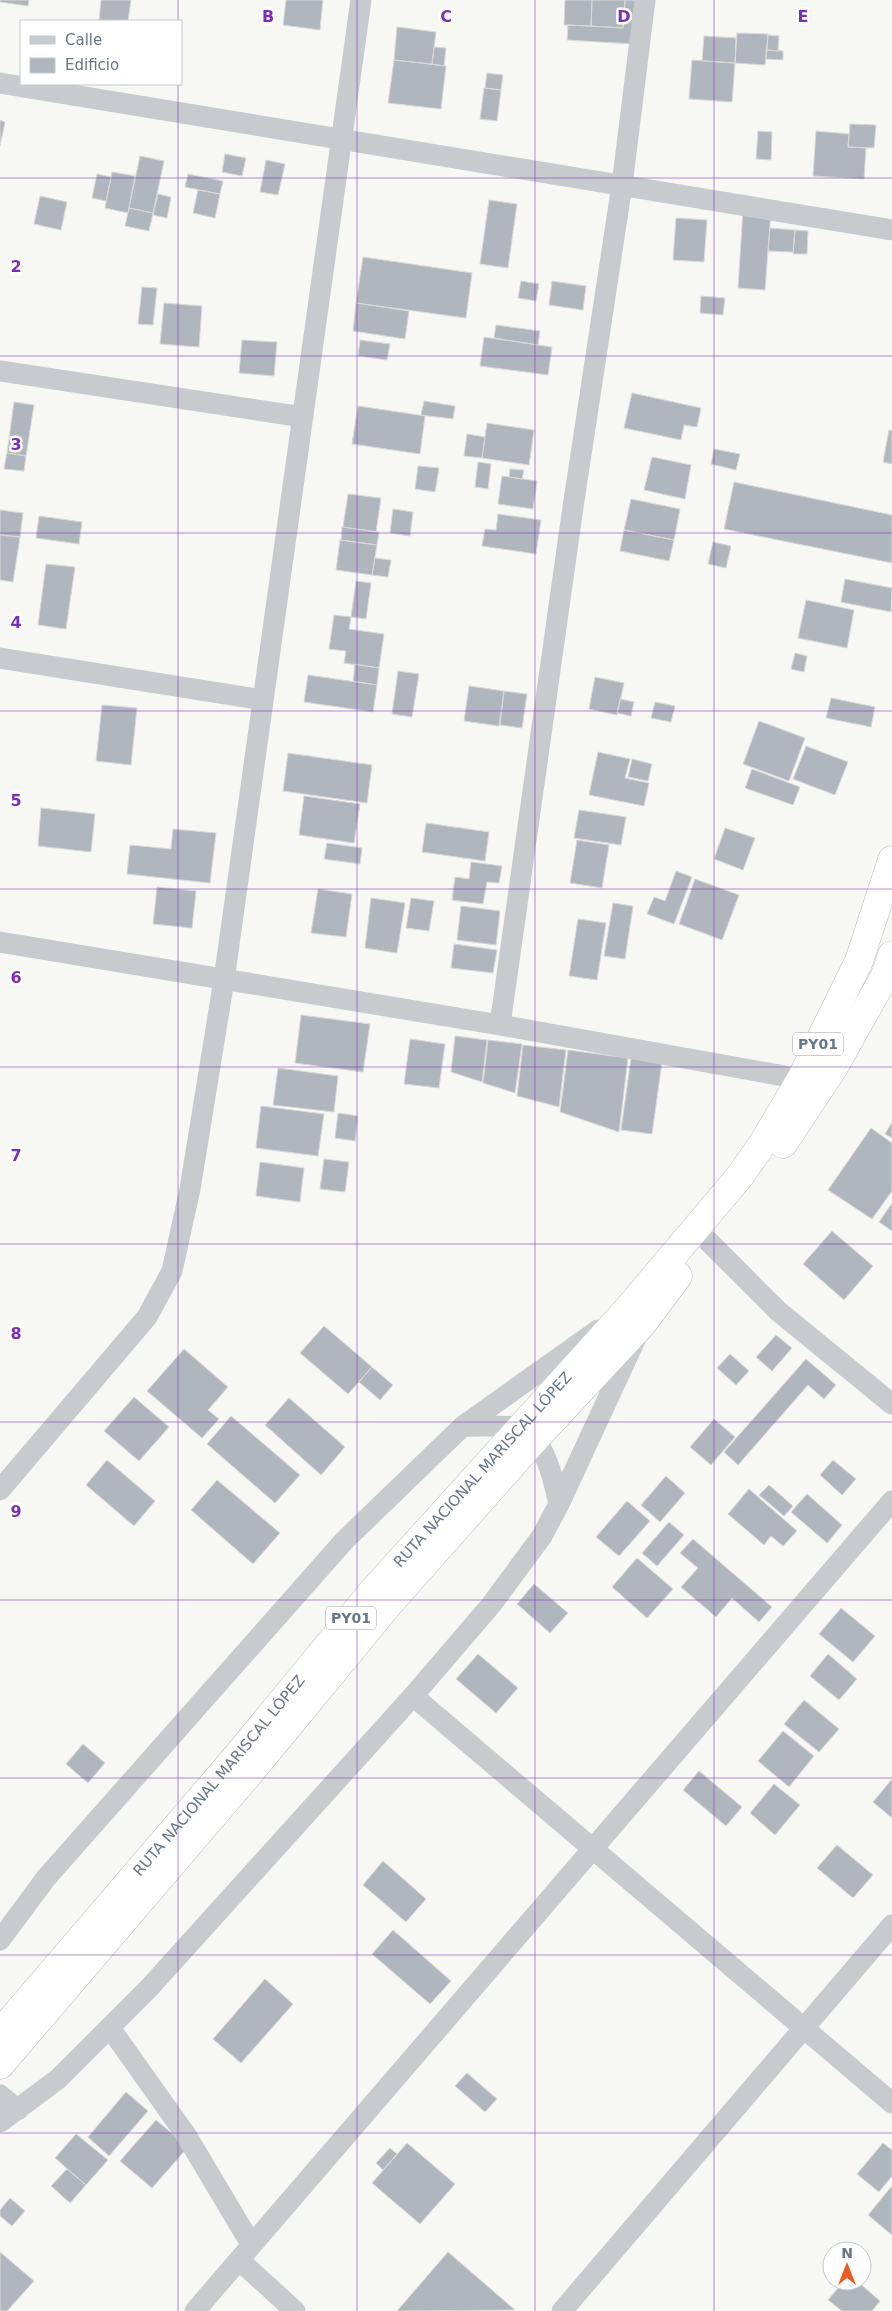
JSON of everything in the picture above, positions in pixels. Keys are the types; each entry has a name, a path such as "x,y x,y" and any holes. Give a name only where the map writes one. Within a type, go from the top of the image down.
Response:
{"highway":[{"name":"RUTA NACIONAL MARISCAL LÓPEZ","path":"635,1316 763,1144 801,1079 859,961 892,860"},
{"name":"RUTA NACIONAL MARISCAL LÓPEZ","path":"0,2033 237,1756 372,1592 528,1433 635,1316 680,1274 708,1241 780,1149 834,1067 886,974 892,955"},
{"name":"RUTA NACIONAL MARISCAL LÓPEZ","path":"0,2065 253,1769 528,1433"}],"street":[{"path":"0,1490 147,1317 172,1271 190,1189 224,980 361,0"},
{"path":"500,1025 573,507 622,185 645,0"},
{"path":"0,83 892,230"},
{"path":"0,371 303,417"},
{"path":"0,658 264,700"},
{"path":"0,942 500,1025 801,1079"},
{"path":"708,1241 778,1311 892,1404"},
{"path":"0,1940 46,1878 344,1542 463,1426 635,1316"},
{"path":"0,2122 58,2079 157,1980 413,1696 491,1605 542,1536 559,1504 635,1316"},
{"path":"463,1426 528,1433 553,1478 559,1504"},
{"path":"195,2311 892,1501"},
{"path":"413,1696 892,2103"},
{"path":"562,2311 892,1925"},
{"path":"110,2028 186,2135 245,2252 295,2311"},
{"path":"0,2095 18,2110"}],"building":[{"path":"0,0 29,0 28,6 0,2"},
{"path":"101,0 131,0 128,20 99,20"},
{"path":"286,0 323,0 320,30 283,25"},
{"path":"565,0 592,0 591,26 564,25"},
{"path":"592,0 625,0 623,28 591,26"},
{"path":"625,0 635,0 633,44 567,40 568,25 623,28"},
{"path":"397,27 436,32 432,64 394,60"},
{"path":"737,33 768,34 765,65 735,63"},
{"path":"768,35 779,36 778,51 767,50"},
{"path":"704,36 736,38 735,63 702,61"},
{"path":"434,47 446,48 444,66 432,64"},
{"path":"767,50 783,51 783,60 766,59"},
{"path":"394,60 446,66 441,109 388,103"},
{"path":"692,60 735,63 732,102 689,99"},
{"path":"487,73 503,75 501,90 485,88"},
{"path":"484,88 501,90 497,121 480,119"},
{"path":"0,120 5,122 0,146"},
{"path":"850,124 876,125 874,148 848,147"},
{"path":"758,131 772,132 771,160 756,159"},
{"path":"816,131 849,134 848,147 866,148 864,179 813,176"},
{"path":"225,154 246,158 242,176 222,172"},
{"path":"140,156 164,161 153,213 129,208"},
{"path":"266,160 285,164 278,195 260,192"},
{"path":"112,172 135,176 128,213 105,208"},
{"path":"97,174 111,177 106,201 92,198"},
{"path":"188,174 223,181 220,194 185,187"},
{"path":"198,190 220,194 215,218 193,213"},
{"path":"158,194 171,197 167,218 153,215"},
{"path":"40,196 67,202 61,230 34,224"},
{"path":"489,200 517,204 508,268 480,264"},
{"path":"129,208 153,213 149,231 125,226"},
{"path":"743,210 771,212 765,290 738,288"},
{"path":"676,218 707,220 704,262 673,260"},
{"path":"770,228 795,230 793,252 768,251"},
{"path":"795,230 808,231 807,254 793,254"},
{"path":"363,257 472,273 466,318 356,303"},
{"path":"521,281 539,284 536,301 518,298"},
{"path":"552,281 586,286 583,310 549,305"},
{"path":"142,287 157,288 153,325 138,324"},
{"path":"701,296 725,298 723,315 700,313"},
{"path":"164,303 202,306 199,347 160,344"},
{"path":"356,303 409,311 405,339 353,331"},
{"path":"496,325 540,331 538,345 494,338"},
{"path":"484,337 552,347 548,375 480,366"},
{"path":"242,340 277,342 274,376 239,373"},
{"path":"360,340 390,344 387,360 358,356"},
{"path":"632,393 701,408 697,427 684,425 681,440 624,428"},
{"path":"424,401 455,406 453,419 421,415"},
{"path":"14,402 34,405 26,456 7,453"},
{"path":"358,406 425,416 420,454 352,444"},
{"path":"487,423 534,430 529,465 482,458"},
{"path":"889,430 892,431 892,464 883,462"},
{"path":"467,434 485,437 482,458 464,456"},
{"path":"714,449 740,454 736,470 711,464"},
{"path":"7,453 26,456 24,471 4,469"},
{"path":"652,457 691,465 685,499 644,490"},
{"path":"478,462 491,464 488,489 475,487"},
{"path":"418,466 439,468 435,492 415,489"},
{"path":"510,469 524,470 522,479 509,477"},
{"path":"502,476 537,481 533,509 498,504"},
{"path":"734,482 892,515 892,563 724,529"},
{"path":"348,494 381,498 376,532 343,527"},
{"path":"631,499 680,509 674,540 624,530"},
{"path":"393,509 413,512 410,536 390,533"},
{"path":"0,510 23,513 20,537 0,535"},
{"path":"498,514 541,520 536,554 482,546 485,529 496,530"},
{"path":"39,516 82,522 79,544 36,538"},
{"path":"342,527 379,532 377,545 341,540"},
{"path":"624,530 674,540 669,561 620,551"},
{"path":"0,535 20,537 13,582 0,580"},
{"path":"340,540 377,545 372,575 336,570"},
{"path":"713,542 731,546 726,568 708,564"},
{"path":"375,558 391,560 388,577 372,575"},
{"path":"46,564 75,567 66,629 38,625"},
{"path":"845,579 892,588 891,612 841,602"},
{"path":"356,581 371,583 366,619 351,617"},
{"path":"806,600 854,610 847,648 798,638"},
{"path":"334,615 351,617 349,629 384,634 379,668 344,663 346,651 329,649"},
{"path":"795,653 807,656 804,672 791,669"},
{"path":"355,664 379,668 377,685 353,681"},
{"path":"398,671 419,674 412,717 392,714"},
{"path":"308,675 377,685 373,712 304,702"},
{"path":"595,677 624,683 617,715 589,709"},
{"path":"469,686 504,691 499,726 464,721"},
{"path":"504,691 527,694 522,728 500,725"},
{"path":"831,698 875,707 871,727 826,718"},
{"path":"620,699 634,702 631,716 617,713"},
{"path":"655,702 675,706 671,722 651,718"},
{"path":"102,705 137,708 131,765 96,761"},
{"path":"759,721 805,738 789,781 743,764"},
{"path":"806,746 848,762 835,795 793,779"},
{"path":"598,752 630,759 625,778 649,783 644,806 589,795"},
{"path":"288,753 372,765 367,803 283,791"},
{"path":"632,759 652,764 648,781 628,777"},
{"path":"752,769 800,787 793,805 745,788"},
{"path":"304,796 360,804 354,843 299,835"},
{"path":"41,808 95,814 91,852 38,846"},
{"path":"579,810 626,817 621,845 574,838"},
{"path":"426,823 489,832 485,861 422,852"},
{"path":"725,828 755,838 743,870 714,859"},
{"path":"173,829 216,833 210,883 127,874 130,845 171,849"},
{"path":"577,840 609,845 602,888 570,883"},
{"path":"327,843 362,848 360,864 324,859"},
{"path":"471,862 502,866 499,883 487,882 483,904 452,900 455,877 469,879"},
{"path":"676,871 692,877 674,924 647,914 654,897 665,901"},
{"path":"695,879 739,895 722,940 679,924"},
{"path":"157,887 196,891 192,928 153,924"},
{"path":"318,889 352,894 346,937 311,933"},
{"path":"371,898 405,903 397,953 365,948"},
{"path":"411,898 434,901 429,931 406,928"},
{"path":"613,903 633,906 625,959 604,956"},
{"path":"461,906 500,911 496,945 457,940"},
{"path":"578,919 606,923 597,980 569,976"},
{"path":"454,944 497,950 493,973 451,968"},
{"path":"301,1015 370,1024 363,1072 295,1063"},
{"path":"455,1036 487,1040 482,1082 451,1072"},
{"path":"410,1039 445,1044 439,1088 404,1084"},
{"path":"488,1040 522,1044 515,1093 483,1083"},
{"path":"523,1045 566,1050 559,1107 517,1096"},
{"path":"568,1050 628,1058 619,1132 560,1112"},
{"path":"631,1058 662,1062 652,1134 621,1130"},
{"path":"278,1068 338,1076 334,1112 273,1105"},
{"path":"261,1106 324,1114 318,1156 256,1148"},
{"path":"338,1113 358,1116 355,1141 335,1138"},
{"path":"892,1122 892,1138 885,1134"},
{"path":"871,1128 892,1143 892,1191 872,1219 828,1190"},
{"path":"324,1159 349,1162 345,1192 320,1189"},
{"path":"260,1162 304,1168 300,1202 256,1196"},
{"path":"892,1203 892,1231 879,1222"},
{"path":"832,1231 873,1266 844,1300 803,1264"},
{"path":"324,1326 372,1367 348,1394 300,1353"},
{"path":"776,1335 792,1348 772,1371 756,1357"},
{"path":"184,1349 228,1387 208,1410 219,1419 202,1438 147,1391"},
{"path":"730,1354 749,1371 736,1385 717,1368"},
{"path":"806,1359 836,1385 824,1399 808,1385 738,1465 724,1452"},
{"path":"372,1367 393,1385 380,1400 359,1382"},
{"path":"134,1397 169,1427 139,1461 104,1431"},
{"path":"289,1398 345,1447 321,1475 265,1425"},
{"path":"231,1416 300,1475 275,1503 207,1444"},
{"path":"714,1419 735,1437 711,1465 690,1447"},
{"path":"107,1460 155,1501 134,1526 86,1485"},
{"path":"833,1460 856,1479 842,1495 820,1475"},
{"path":"666,1476 685,1493 660,1522 641,1505"},
{"path":"217,1480 280,1533 253,1564 191,1510"},
{"path":"769,1485 793,1506 784,1516 759,1495"},
{"path":"749,1489 797,1531 783,1546 771,1536 764,1545 728,1514"},
{"path":"807,1494 842,1525 827,1543 791,1512"},
{"path":"627,1501 650,1521 619,1556 596,1537"},
{"path":"669,1522 684,1535 657,1566 642,1553"},
{"path":"693,1539 772,1607 759,1622 732,1598 716,1617 681,1587 698,1568 680,1553"},
{"path":"637,1558 673,1589 647,1618 612,1587"},
{"path":"534,1584 568,1613 550,1633 517,1604"},
{"path":"841,1608 875,1636 853,1662 819,1634"},
{"path":"478,1654 518,1688 496,1713 456,1679"},
{"path":"828,1654 857,1679 839,1700 810,1676"},
{"path":"804,1700 839,1729 819,1752 784,1724"},
{"path":"783,1731 814,1756 789,1787 758,1761"},
{"path":"83,1744 105,1763 88,1783 66,1764"},
{"path":"699,1771 742,1807 726,1826 683,1790"},
{"path":"892,1779 892,1818 873,1802"},
{"path":"774,1784 800,1805 775,1835 750,1813"},
{"path":"837,1845 873,1875 853,1898 817,1868"},
{"path":"383,1861 426,1899 406,1922 363,1885"},
{"path":"393,1930 451,1981 430,2004 372,1954"},
{"path":"265,1979 293,2004 241,2063 213,2039"},
{"path":"467,2073 497,2099 485,2112 455,2086"},
{"path":"126,2092 148,2111 109,2156 88,2137"},
{"path":"156,2120 188,2147 152,2188 120,2161"},
{"path":"76,2134 108,2160 86,2185 55,2158"},
{"path":"407,2143 455,2184 420,2224 372,2183"},
{"path":"883,2143 892,2150 892,2176 879,2192 857,2174"},
{"path":"390,2148 397,2154 383,2170 376,2163"},
{"path":"67,2169 86,2185 70,2203 51,2186"},
{"path":"892,2186 892,2235 868,2215"},
{"path":"10,2198 25,2211 12,2226 0,2216 0,2210"},
{"path":"0,2252 34,2281 7,2311 0,2311"},
{"path":"448,2252 515,2310 397,2311"},
{"path":"836,2291 868,2291 880,2301 872,2311 842,2311 828,2300"}]}
